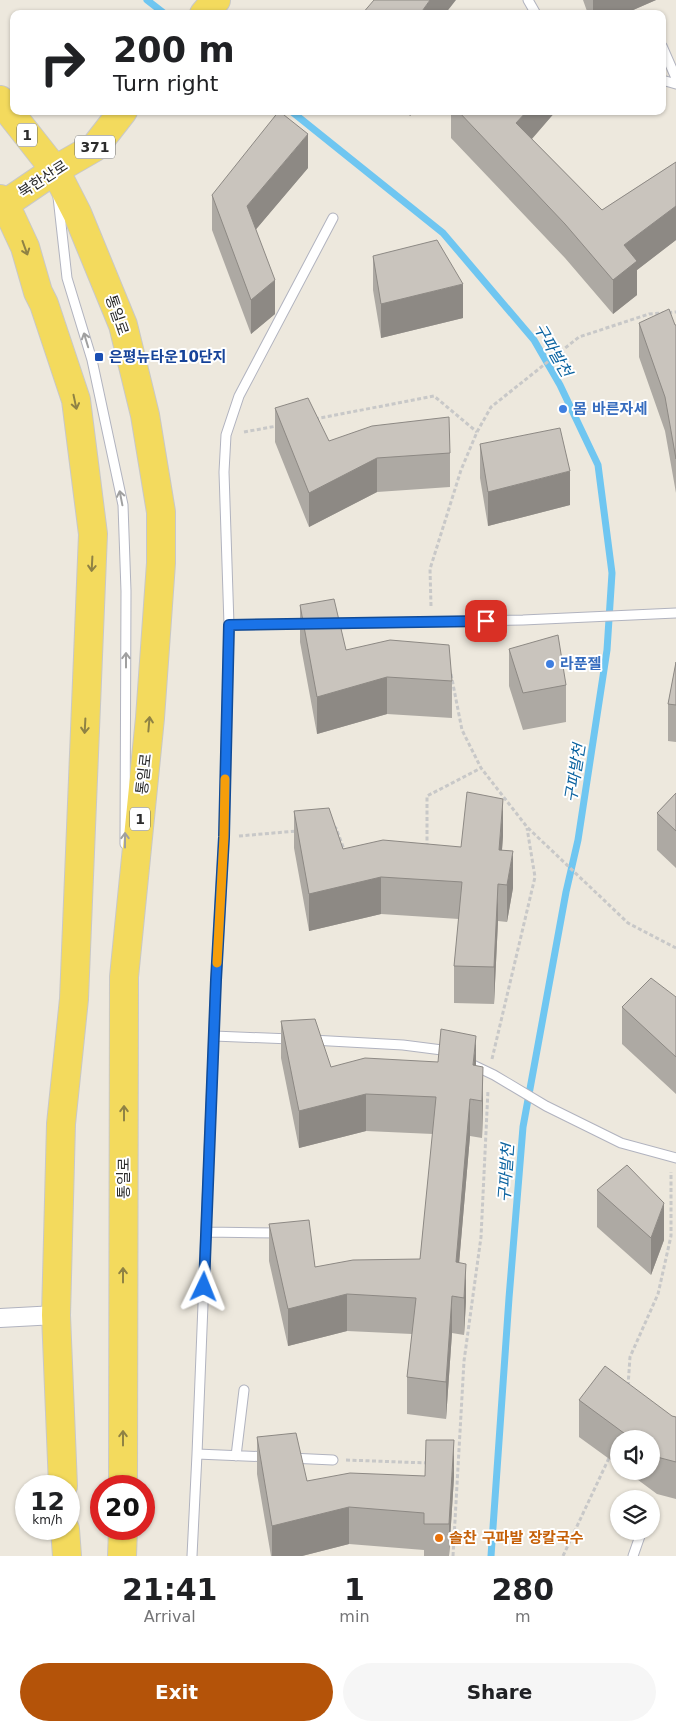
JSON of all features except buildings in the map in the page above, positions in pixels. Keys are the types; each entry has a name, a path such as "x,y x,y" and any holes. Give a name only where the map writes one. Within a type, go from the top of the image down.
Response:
{"main road":[{"path":"207,10 216,0"},
{"name":"통일로","path":"0,100 10,113"},
{"name":"통일로","path":"12,115 55,170 77,213 122,325 145,415 161,512 161,563 150,718 124,977 123,1475"},
{"name":"북한산로","path":"2,196 55,170 95,147 120,115"},
{"path":"2,196 25,247 38,292 44,304 76,400 93,534 74,999 61,1124 56,1315 63,1475"},
{"path":"66,1540 67,1556"},
{"path":"122,1556 123,1540"}],"street":[{"path":"0,1318 56,1315"}],"lane":[{"path":"666,55 676,78"},
{"path":"55,170 67,278 92,360 123,505 126,591 125,854"},
{"path":"192,1556 224,837 229,625 224,472 226,435 239,396 333,218"},
{"path":"229,625 523,620 673,613"},
{"path":"124,873 124,977"},
{"path":"214,1036 403,1045 442,1050 491,1074 563,1115 621,1143 674,1158"},
{"path":"206,1232 289,1234"},
{"path":"236,1456 244,1390"},
{"path":"197,1454 275,1458"},
{"path":"285,1458 333,1460"},
{"path":"633,1556 639,1540"}],"path":[{"path":"528,377 579,337 649,314 676,312"},
{"path":"311,419 434,396 476,432"},
{"path":"226,435 283,424"},
{"path":"427,854 427,796 481,768"},
{"path":"327,829 336,828 346,854"},
{"path":"453,1556 464,1361 480,1237 491,1074 535,877 527,828"},
{"path":"224,837 299,831"},
{"path":"557,855 628,924 676,948"},
{"path":"628,1392 630,1357 658,1294 671,1236 674,1158"},
{"path":"563,1556 609,1458"},
{"path":"333,1460 429,1463"}],"waterway":[{"name":"구파발천","path":"147,0 160,10"},
{"name":"구파발천","path":"296,115 443,233 534,340 560,385 598,465 612,573 607,650 578,840 566,892 523,1127 491,1556"}],"slow traffic":[{"path":"217,963 224,837 225,779"}],"place":[{"name":"은평뉴타운10단지","path":"99,357"},
{"name":"몸 바른자세","path":"563,409"},
{"name":"라푼젤","path":"550,664"},
{"name":"솔찬 구파발 장칼국수","path":"439,1538"}],"route":[{"path":"204,1287 216,980 224,837 229,625 486,621"}]}
